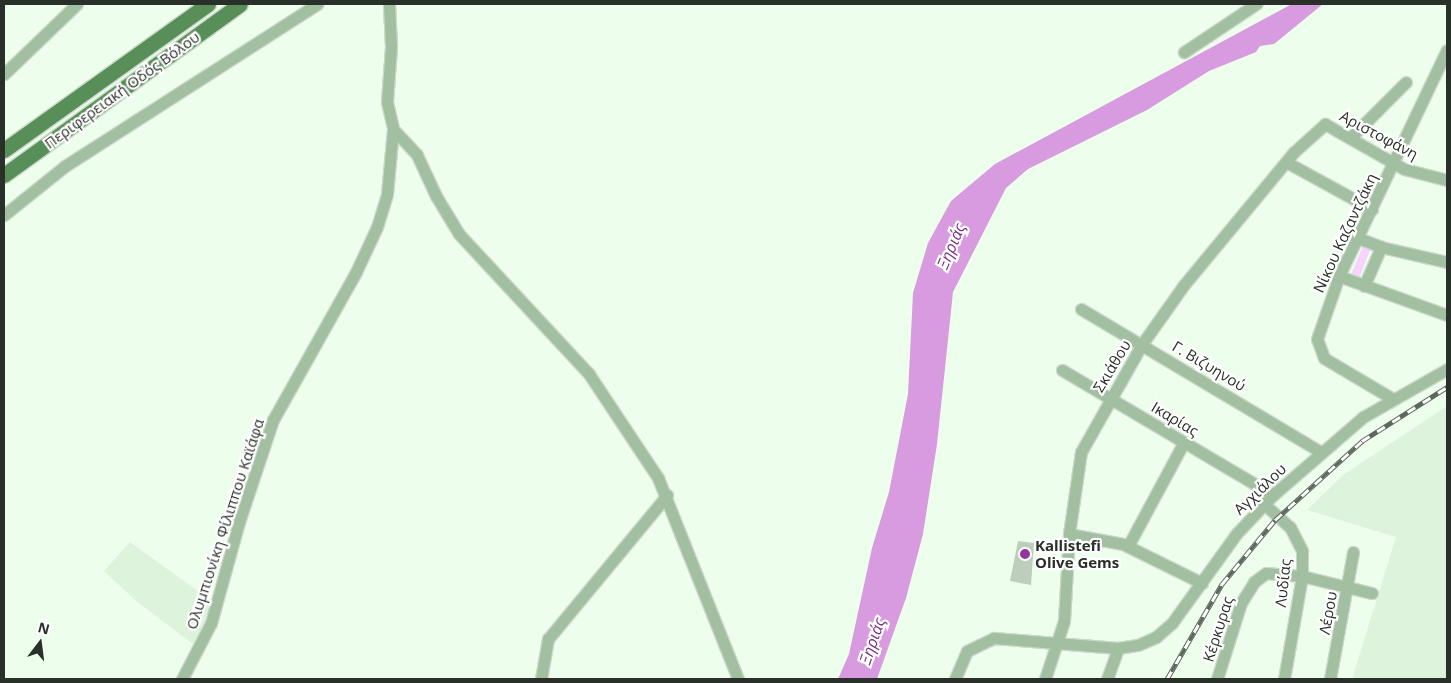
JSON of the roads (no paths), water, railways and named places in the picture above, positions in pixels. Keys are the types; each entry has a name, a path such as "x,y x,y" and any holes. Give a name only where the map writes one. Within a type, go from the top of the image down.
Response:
{"main road":[{"name":"Περιφερειακή Οδός Βόλου","path":"4,150 208,4"},
{"name":"Περιφερειακή Οδός Βόλου","path":"4,174 240,4"}],"street":[{"path":"4,74 77,4"},
{"path":"4,216 65,166 317,4"},
{"name":"Ολυμπιονίκη Φίλιππου Καϊάφα","path":"182,679 199,652 214,614 239,522 273,420 348,288 377,227 387,194 392,129 387,102 391,48 389,4"},
{"path":"1184,52 1256,4"},
{"name":"Νίκου Καζαντζάκη","path":"1393,399 1334,366 1320,352 1318,334 1339,276 1447,50"},
{"path":"1350,138 1406,82"},
{"name":"Αριστοφάνη","path":"1325,124 1394,164 1447,180"},
{"name":"Σκιάθου","path":"1045,679 1064,621 1069,534 1081,452 1142,344 1183,286 1288,163 1294,152 1325,124"},
{"path":"392,129 416,154 440,203 476,256 597,385 667,495 738,679"},
{"path":"1288,163 1372,209"},
{"path":"1358,238 1381,247 1447,262"},
{"path":"1364,286 1381,247"},
{"path":"1339,276 1447,315"},
{"name":"Γ. Βιζυηνού","path":"1081,309 1321,452"},
{"name":"Αγχιάλου","path":"955,679 962,658 984,641 1001,637 1058,644 1118,648 1147,642 1165,631 1224,549 1263,503 1363,417 1447,369"},
{"name":"Ικαρίας","path":"1062,370 1273,495"},
{"path":"1128,546 1184,442"},
{"path":"541,679 548,639 667,495"},
{"name":"Λυδίας","path":"1263,503 1285,521 1299,541 1302,576 1284,679"},
{"path":"1069,534 1128,546 1202,582"},
{"name":"Λέρου","path":"1330,679 1353,552"},
{"name":"Κέρκυρας","path":"1217,679 1240,603 1254,582 1272,572 1302,576 1372,593"},
{"path":"1107,679 1118,648"}],"water":[{"name":"Ξηριάς","path":"1292,4 1323,4 1274,44 1260,46 1256,52 1209,71 1147,110 1028,169 1006,188 953,292 937,444 923,534 906,598 877,679 838,679 849,654 872,548 889,492 908,394 913,293 928,243 951,201 995,164"}],"railway":[{"path":"1167,679 1222,584 1275,520 1362,441 1447,387"}],"place":[{"name":"Kallistefi Olive Gems","path":"1025,554"}]}
